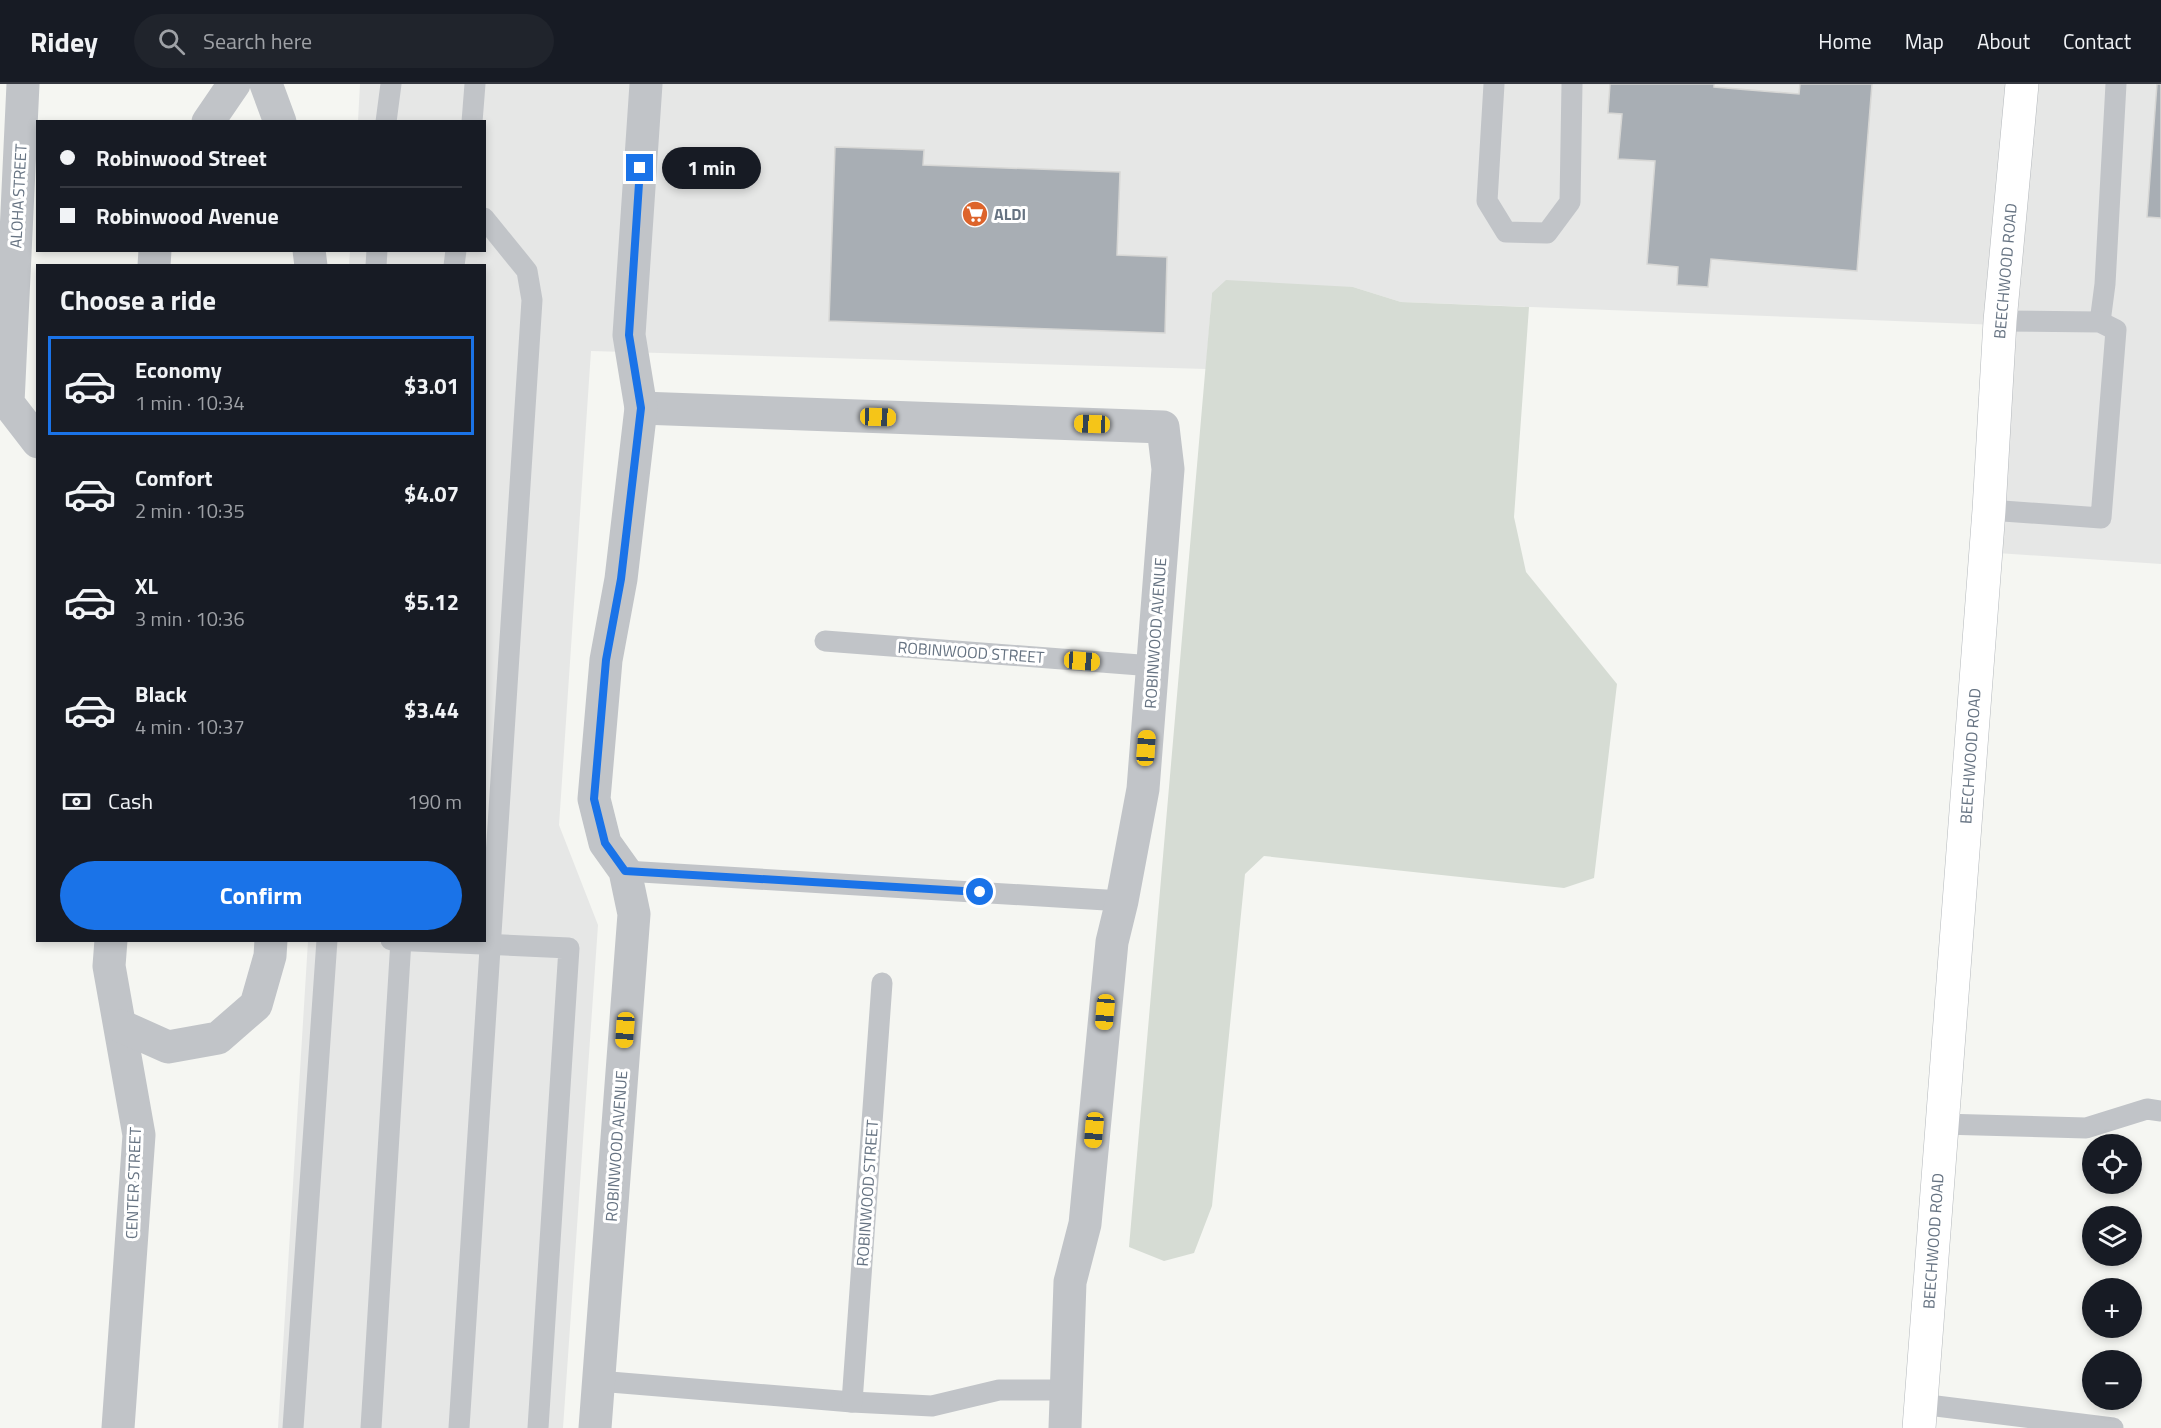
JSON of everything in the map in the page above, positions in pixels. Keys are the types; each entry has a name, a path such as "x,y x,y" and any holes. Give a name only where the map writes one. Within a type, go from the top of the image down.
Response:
{"street":[{"name":"ALOHA STREET","path":"23,84 8,403 36,439"},
{"path":"209,120 234,84"},
{"path":"266,84 279,120"},
{"name":"ROBINWOOD AVENUE","path":"596,1428 634,914 625,871 605,843 594,799 606,660 621,579 641,408 629,335 646,84"},
{"name":"BEECHWOOD ROAD","path":"1919,1416 1989,510 2000,321 2022,84"},
{"name":"ROBINWOOD AVENUE","path":"641,408 1163,427 1168,469 1143,789 1112,942 1085,1224 1070,1282 1065,1428"},
{"name":"CENTER STREET","path":"111,942 109,966 139,1135 118,1428"},
{"path":"121,1026 168,1047 218,1038 256,1005 270,956 271,942"}],"lane":[{"path":"386,120 391,84"},
{"path":"472,120 475,84"},
{"path":"1494,84 1487,201 1506,232 1546,233 1570,202 1572,84"},
{"path":"2100,322 2105,284 2116,84"},
{"path":"459,1428 532,300 527,271 486,220"},
{"path":"1989,510 2101,519 2116,330 2100,322 2000,321"},
{"name":"ROBINWOOD STREET","path":"825,642 1153,666"},
{"path":"625,871 1122,901"},
{"path":"293,1428 327,942"},
{"path":"371,1428 401,942"},
{"path":"423,942 569,948 538,1428"},
{"name":"ROBINWOOD STREET","path":"852,1402 882,982"},
{"path":"1941,1124 2086,1128 2147,1109 2161,1111"},
{"path":"598,1381 852,1402 932,1406 999,1390 1068,1390"},
{"path":"1919,1416 2113,1428"}],"shaded area":[{"path":"360,84 2161,84 2161,564 1982,552 1999,325 1401,302 1353,287 1212,293 1206,369 591,351 559,825 598,925 563,1428 278,1428 308,942 486,942 486,264 349,264 350,252 486,252 486,120 358,120"},
{"path":"1226,280 1353,287 1401,302 1529,307 1514,517 1526,572 1617,684 1594,878 1564,888 1264,856 1245,874 1212,1206 1194,1253 1164,1261 1129,1247 1212,293"}],"building":[{"path":"1610,84 1714,84 1714,87 1799,94 1800,84 1872,84 1857,271 1711,259 1708,287 1677,285 1678,267 1647,264 1655,161 1618,159 1622,114 1608,113"},
{"path":"2157,84 2161,84 2161,218 2147,217"},
{"name":"ALDI","path":"835,147 924,150 923,165 1120,172 1117,255 1167,257 1165,333 829,321"}],"place":[{"name":"ALDI","path":"975,214"}],"route":[{"path":"640,168 629,335 641,408 621,579 606,660 594,799 605,843 625,871 980,892"}]}
